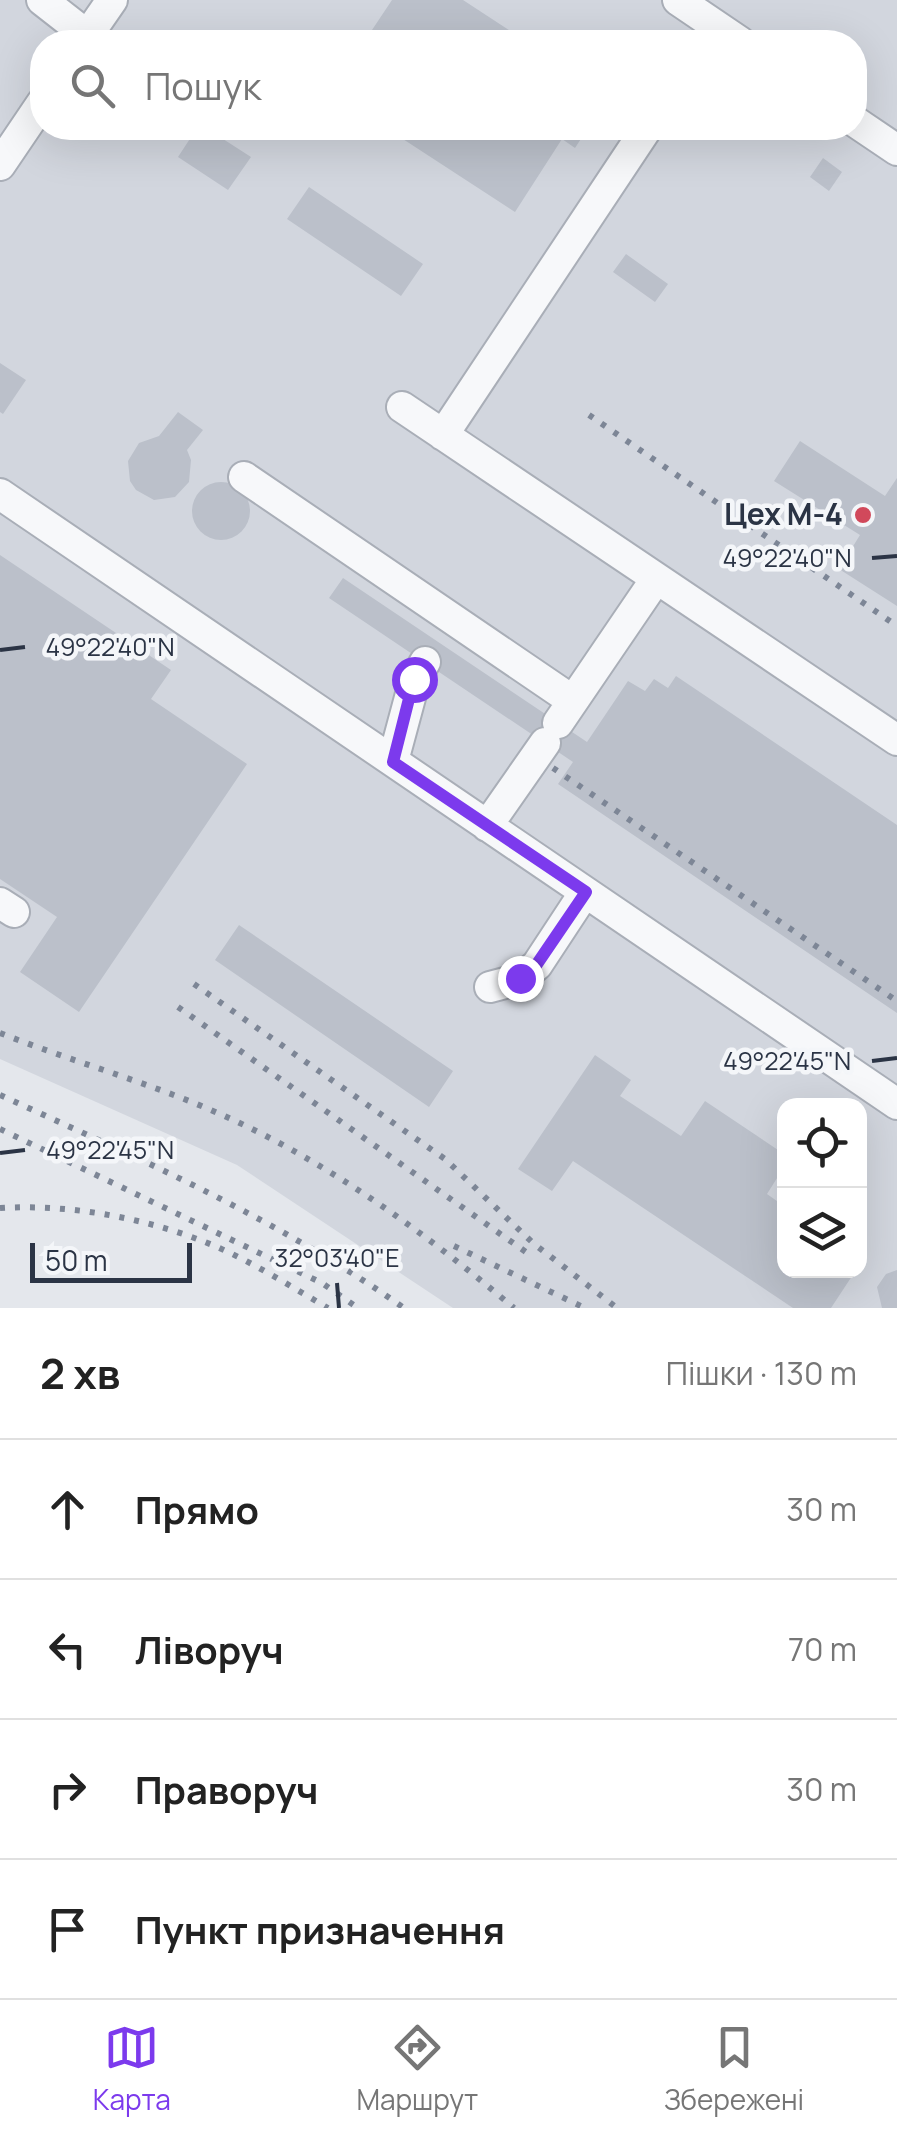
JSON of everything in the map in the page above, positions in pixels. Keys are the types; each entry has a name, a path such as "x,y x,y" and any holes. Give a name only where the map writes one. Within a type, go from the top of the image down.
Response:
{"lane":[{"path":"42,0 76,30"},
{"path":"92,30 112,0"},
{"path":"678,0 712,30"},
{"path":"0,166 30,121"},
{"path":"867,130 897,150"},
{"path":"443,435 640,140"},
{"path":"402,407 897,740"},
{"path":"244,476 440,642 559,722"},
{"path":"0,494 897,1104"},
{"path":"487,826 656,579"},
{"path":"393,762 414,679 440,642"},
{"path":"490,988 520,978 537,964 586,892"}],"shaded area":[{"path":"0,0 897,0 897,1308 453,1308 237,1165 0,1059"}],"building":[{"path":"392,0 463,0 509,30 372,30"},
{"path":"189,140 225,140 251,157 228,190 178,157"},
{"path":"404,140 561,140 515,212"},
{"path":"563,140 580,140 575,148"},
{"path":"823,158 842,172 829,191 810,177"},
{"path":"309,187 423,264 401,296 287,219"},
{"path":"626,254 668,284 655,302 613,272"},
{"path":"0,363 26,380 3,414 0,412"},
{"path":"178,412 203,430 187,450 191,460 189,482 175,497 154,500 136,490 130,481 128,461 139,443 159,436"},
{"name":"Цех М-4","path":"800,441 885,496 897,478 897,606 839,569 860,535 774,481"},
{"path":"221,482 242,490 250,511 242,532 221,540 200,532 192,511 200,490"},
{"path":"0,555 171,670 151,699 247,764 79,1012 20,972 57,917 0,879"},
{"path":"343,578 587,742 628,681 645,691 654,679 668,688 676,676 897,825 897,1013 558,784 573,762 329,598"},
{"path":"239,925 453,1071 429,1107 215,960"},
{"path":"595,1055 631,1080 620,1096 681,1136 705,1101 777,1149 777,1178 767,1194 777,1201 777,1278 851,1278 831,1308 793,1308 573,1161 552,1191 518,1169"},
{"path":"897,1270 897,1308 882,1308 877,1287 886,1274"}],"railway":[{"path":"589,415 897,626"},
{"path":"553,768 897,1001"},
{"path":"194,984 445,1159 533,1243 617,1308"},
{"path":"178,1007 533,1257"},
{"path":"0,1033 173,1095 305,1157 378,1203 514,1308"},
{"path":"0,1095 258,1218 404,1308"},
{"path":"0,1129 322,1283 358,1308"},
{"path":"0,1208 78,1210 181,1233 237,1256 328,1308"},
{"path":"454,1246 585,1308"}],"place":[{"name":"Цех М-4","path":"863,515"}],"route":[{"path":"414,679 393,762 586,892 537,964 520,978"}]}
